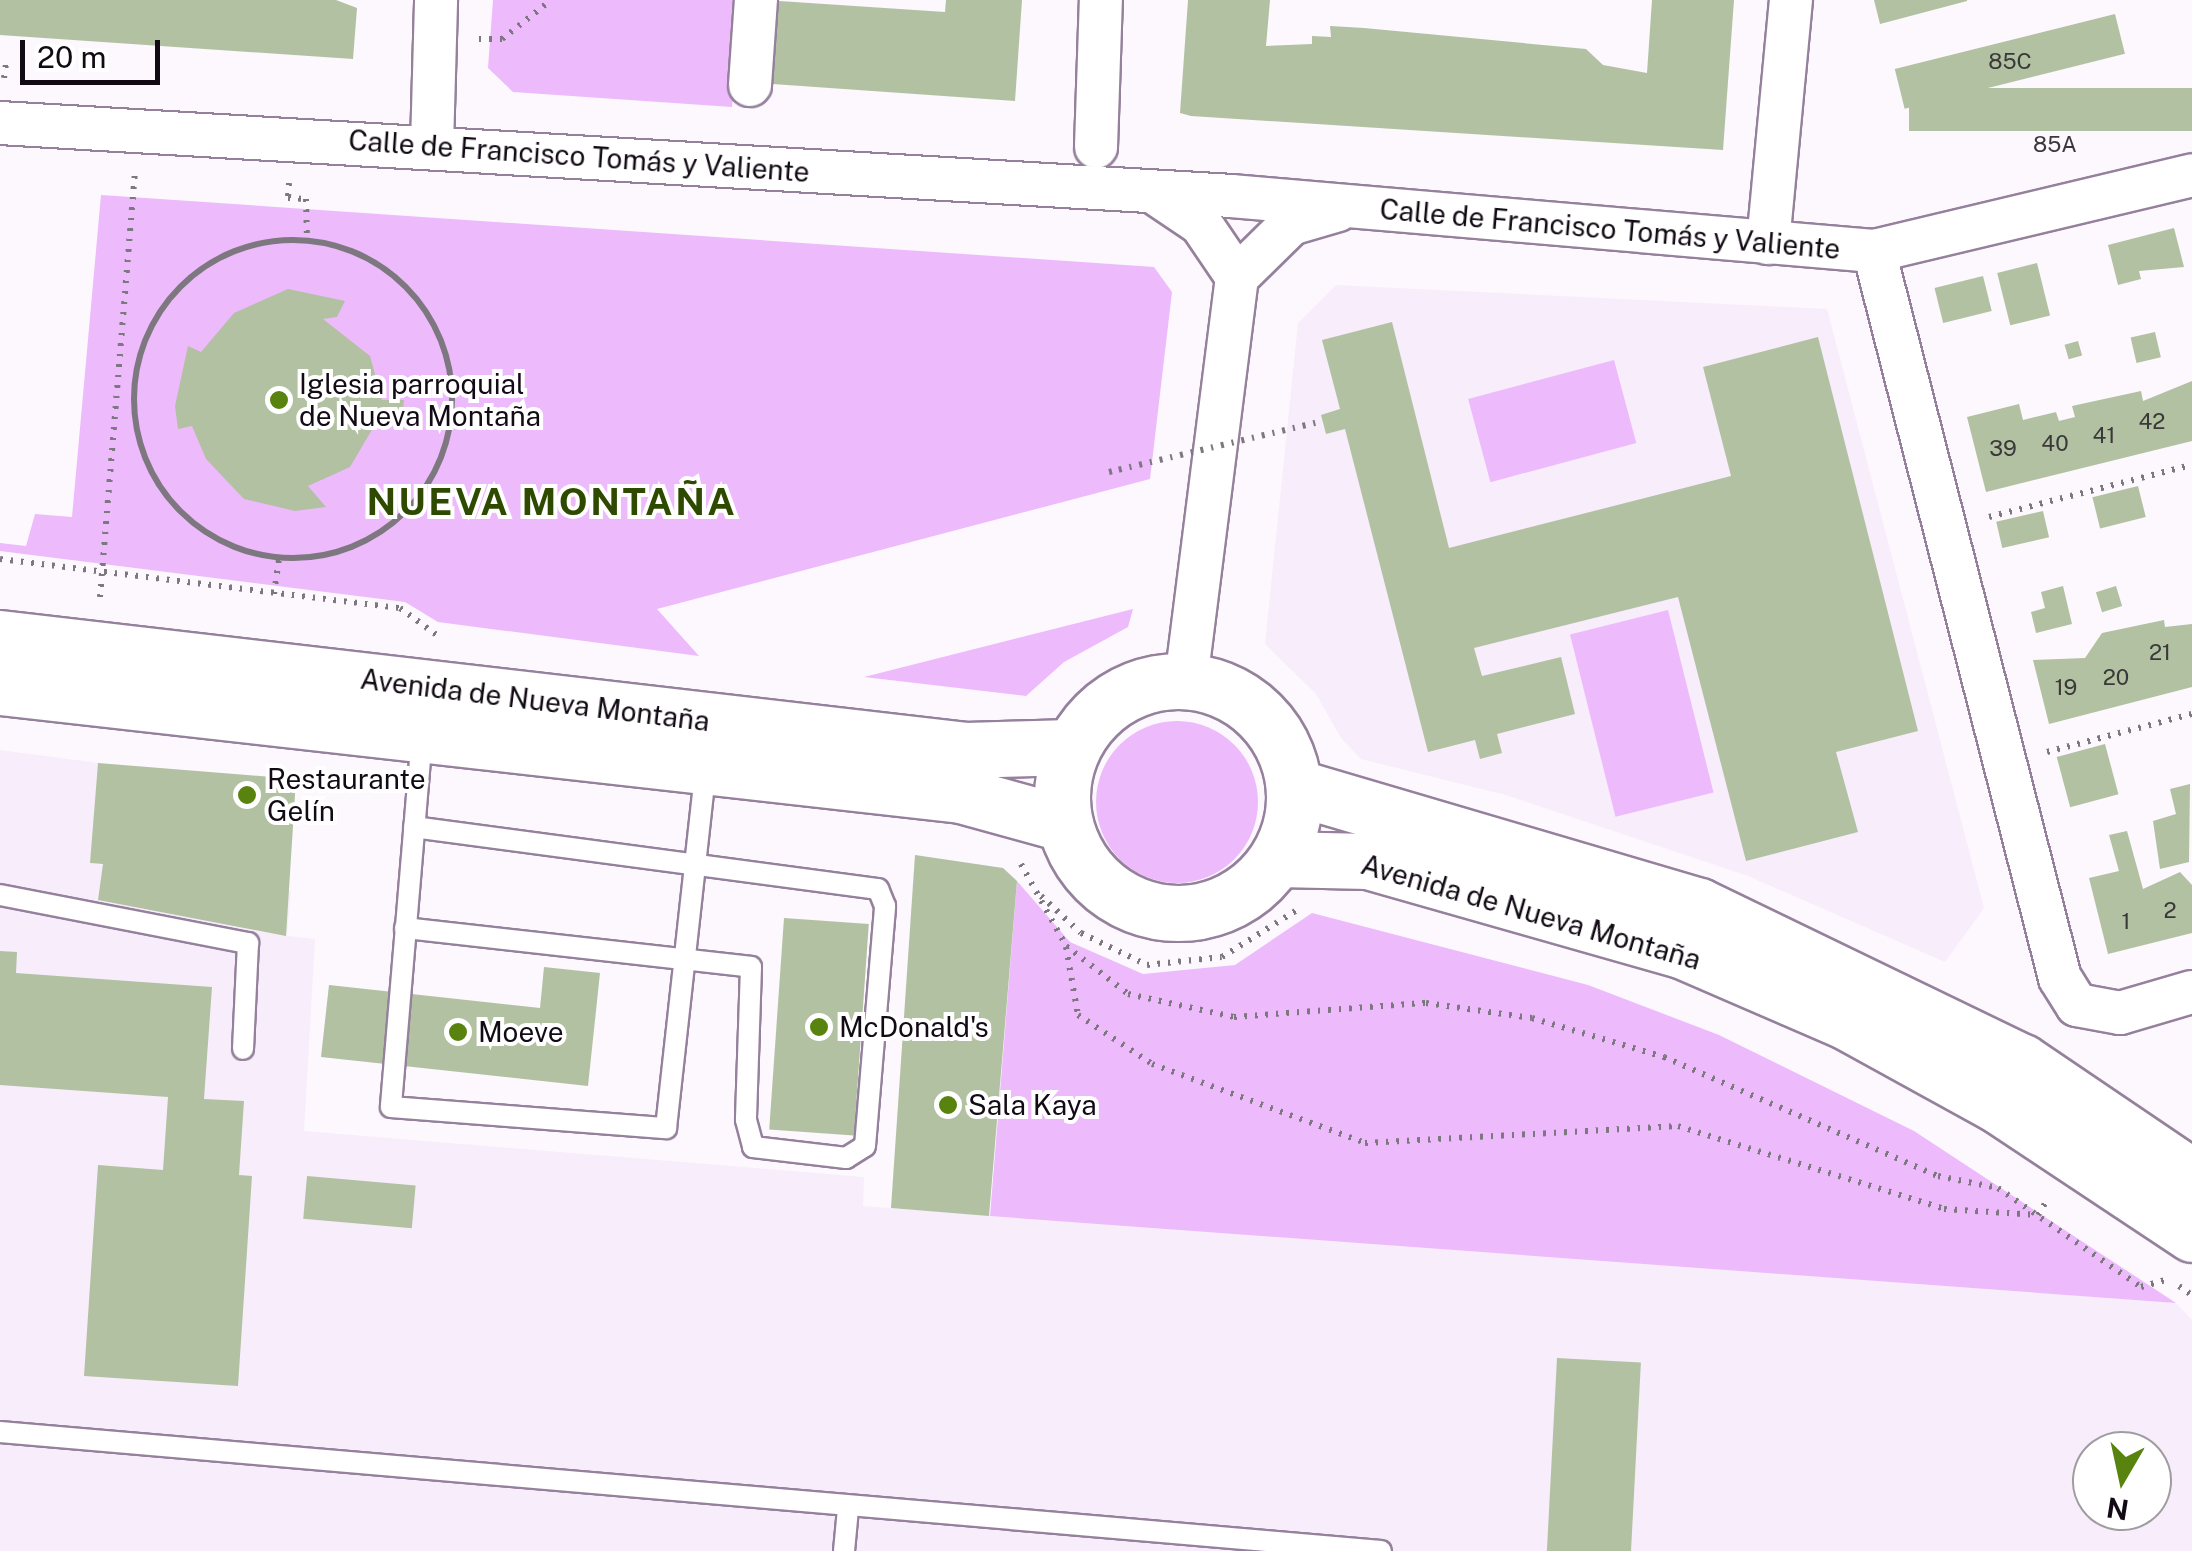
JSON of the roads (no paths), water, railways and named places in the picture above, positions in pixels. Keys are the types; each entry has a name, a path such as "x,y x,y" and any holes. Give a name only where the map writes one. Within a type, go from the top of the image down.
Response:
{"main road":[{"name":"Avenida de Nueva Montaña","path":"0,638 965,750 1072,746"},
{"path":"1186,679 1260,712 1284,746 1295,787 1278,859 1252,889 1178,914 1104,888 1063,823 1072,746 1099,709 1139,686 1186,679"},
{"name":"Avenida de Nueva Montaña","path":"0,687 987,799 1063,823"},
{"name":"Avenida de Nueva Montaña","path":"1295,787 1715,913 2022,1062 2192,1177"},
{"name":"Avenida de Nueva Montaña","path":"1278,859 1368,861 1681,950 1846,1022 1998,1105 2186,1253"}],"street":[{"path":"432,146 436,0"},
{"path":"750,85 756,0"},
{"path":"1096,147 1100,0"},
{"path":"1768,243 1792,0"},
{"name":"Calle de Francisco Tomás y Valiente","path":"0,123 432,146 1346,207 1874,251 2192,174"},
{"name":"Calle de Francisco Tomás y Valiente","path":"1158,195 1202,224 1237,278 1291,224 1346,207"},
{"path":"1874,251 1949,528 2060,978 2077,1005 2120,1013 2192,992"},
{"path":"1186,679 1237,278"}],"lane":[{"path":"422,735 391,1108 666,1128 707,766"},
{"path":"405,928 751,967 746,1120 754,1148 846,1158 865,1146 885,906 878,889 414,826"},
{"path":"0,894 248,943 243,1049"},
{"path":"0,1432 1381,1551"},
{"path":"844,1551 848,1508"}],"place":[{"name":"Iglesia parroquial de Nueva Montaña","path":"279,400"},
{"name":"Restaurante Gelín","path":"247,795"},
{"name":"McDonald's","path":"819,1027"},
{"name":"Moeve","path":"458,1032"},
{"name":"Sala Kaya","path":"948,1105"}],"district":[{"name":"NUEVA MONTAÑA","path":"552,502"}]}
